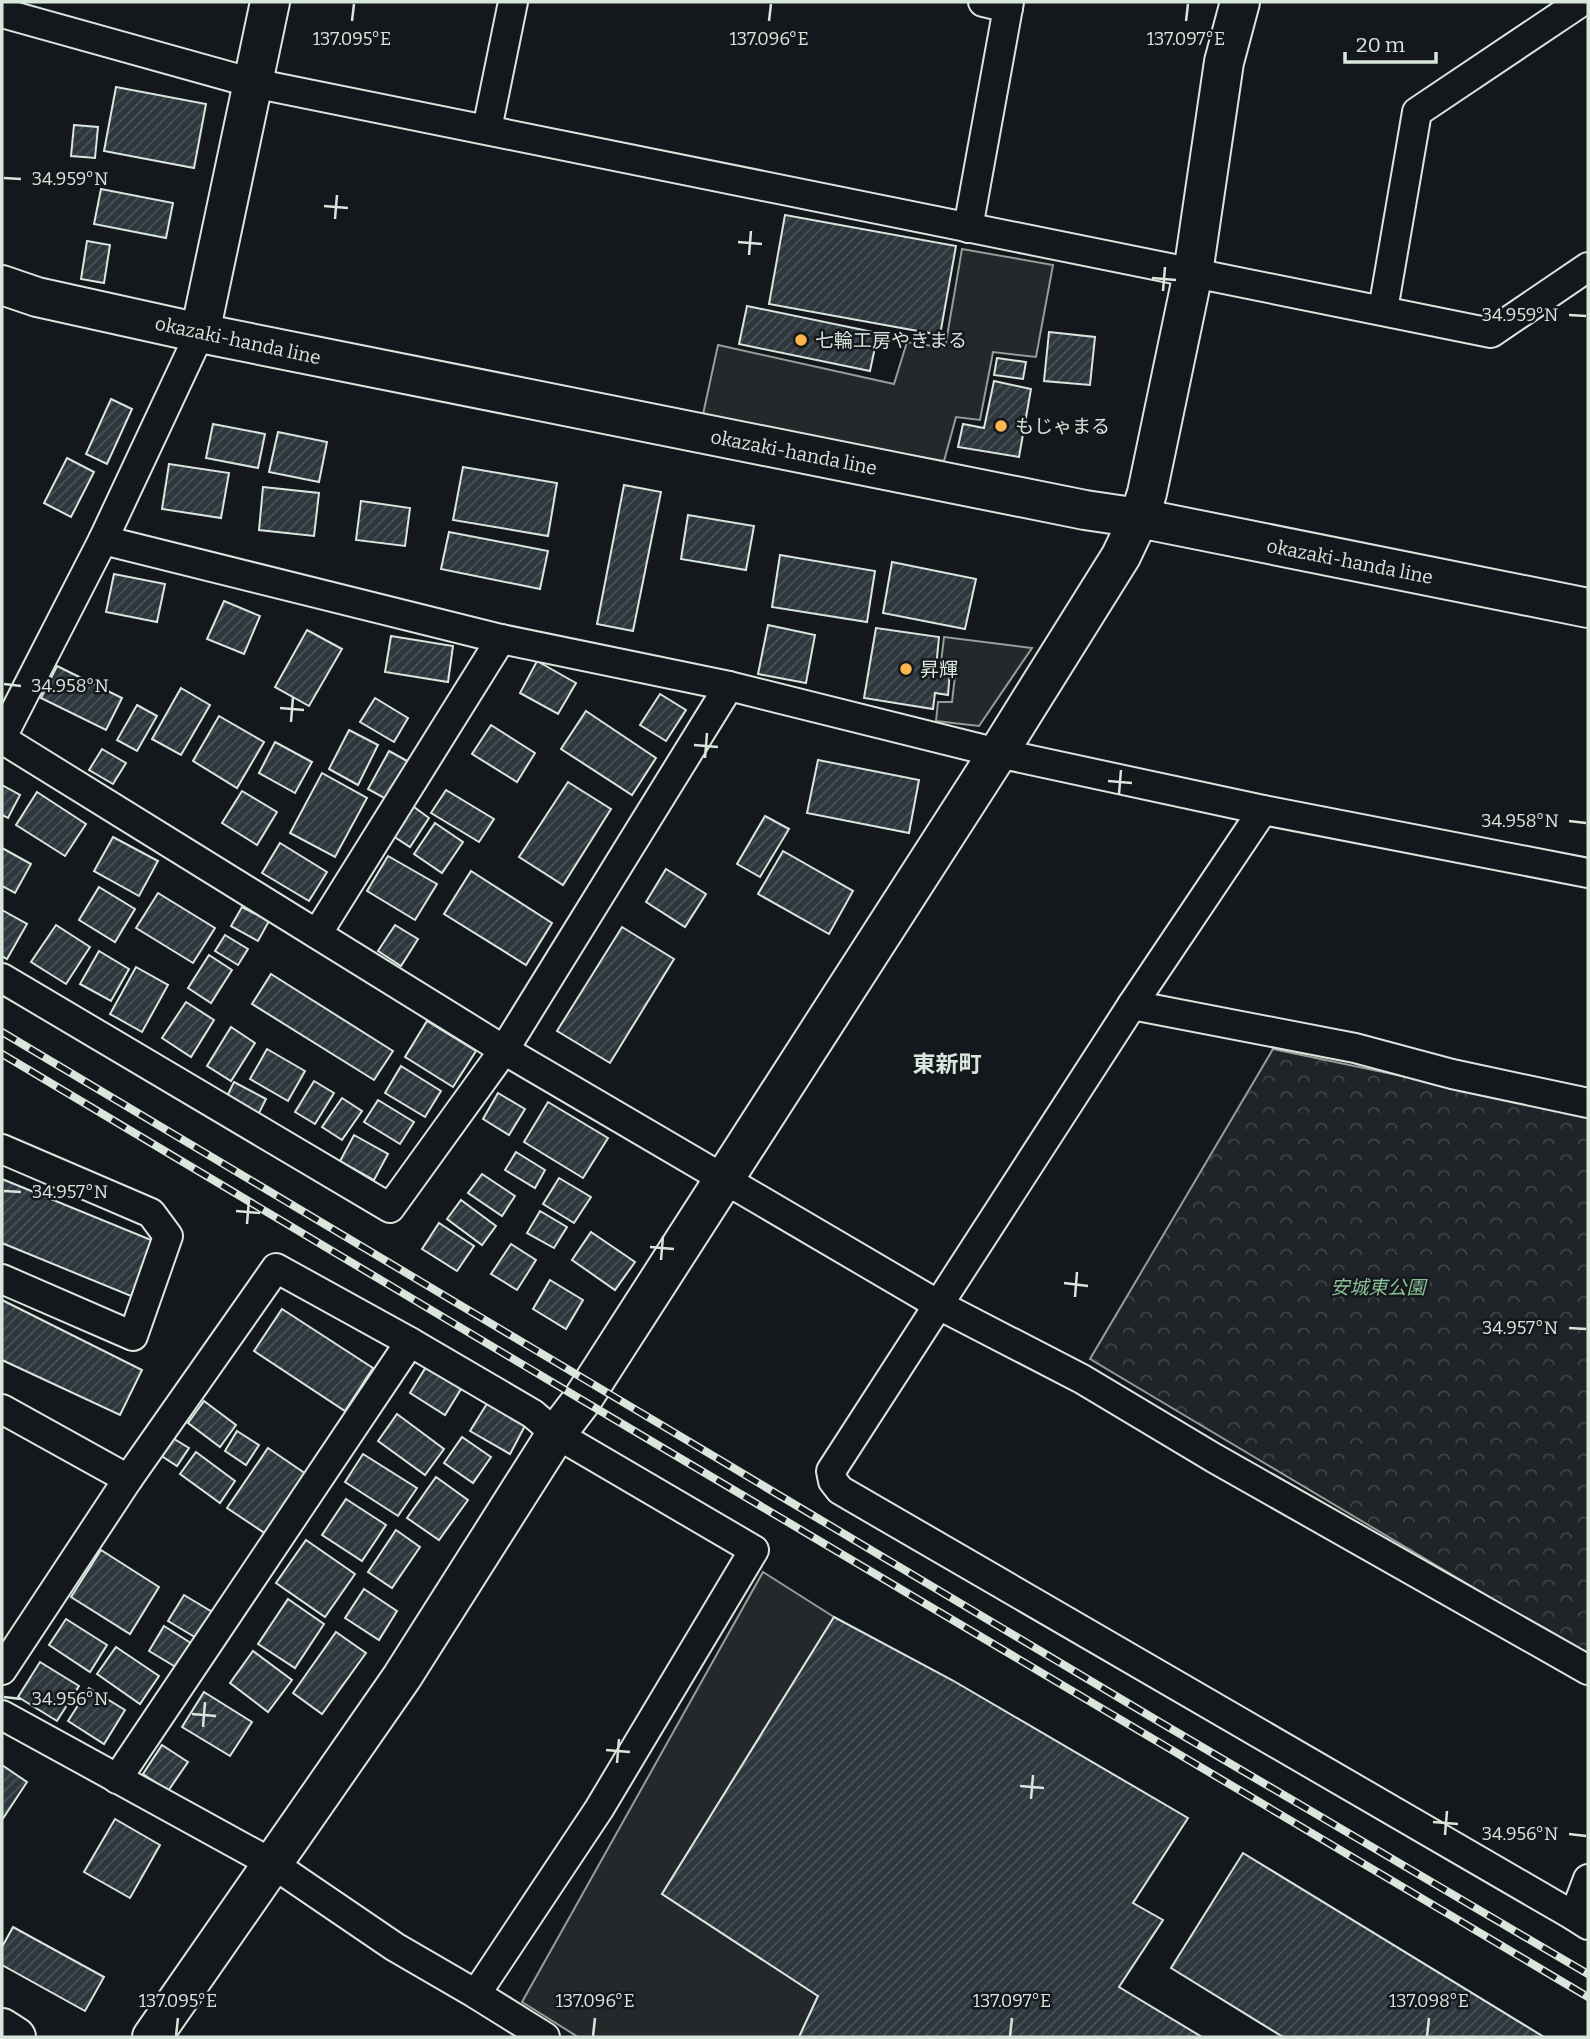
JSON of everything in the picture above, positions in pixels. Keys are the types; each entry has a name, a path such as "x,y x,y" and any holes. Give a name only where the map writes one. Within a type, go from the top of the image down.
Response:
{"street":[{"path":"271,2 200,333 103,540 2,738 504,1050 937,1304 1082,1379 1214,1458 1588,1670"},
{"path":"487,129 513,2"},
{"path":"152,2037 402,1677 556,1434 582,1400 998,753 1121,555 1139,518 1147,493 1193,273 1224,62 1240,2"},
{"path":"1383,310 1417,113 1581,2"},
{"path":"968,228 1000,4"},
{"path":"2,13 253,83 1491,333 1588,267"},
{"name":"okazaki-handa line","path":"2,285 37,297 200,333 1071,508 1139,518 1588,608"},
{"path":"103,540 501,639 729,686 998,753 1263,810 1588,873"},
{"path":"317,934 501,639"},
{"path":"2,978 390,1208 504,1050 729,686"},
{"path":"1263,810 937,1304 831,1471 833,1480 840,1490 1581,1921 1588,1879"},
{"path":"1132,1005 1354,1048 1452,1074 1588,1102"},
{"path":"2,1149 150,1213 168,1236 133,1336 2,1279"},
{"path":"2,1670 128,1479 276,1268 533,1414 556,1434 754,1550 599,1809 476,1994"},
{"path":"117,1779 410,1342"},
{"path":"2,1409 128,1479"},
{"path":"2,1715 273,1864 395,1947 545,2037"},
{"path":"2,2028 16,2037"}],"green space":[{"name":"安城東公園","path":"1273,1049 1588,1115 1588,1656 1090,1359"}],"shaded area":[{"path":"962,249 1053,265 1036,357 993,352 980,420 956,417 944,461 702,419 718,345 894,384 907,342 945,348"},
{"path":"944,637 1032,648 979,726 936,721 938,702 952,702 956,667 941,663"},
{"path":"763,1572 834,1617 662,1894 818,1996 799,2037 578,2037 522,2002"}],"building":[{"path":"116,87 206,104 194,168 104,151"},
{"path":"74,125 98,127 95,158 71,156"},
{"path":"101,189 173,203 166,238 94,224"},
{"path":"785,215 956,246 940,335 769,304"},
{"path":"87,241 110,245 104,283 81,279"},
{"path":"747,306 878,333 870,371 739,344"},
{"path":"1049,332 1095,337 1090,385 1044,381"},
{"path":"997,358 1026,362 1023,379 994,375"},
{"path":"994,381 1031,389 1019,457 958,447 963,424 984,428"},
{"path":"111,399 132,409 107,464 86,454"},
{"path":"213,424 265,434 258,468 206,458"},
{"path":"278,432 327,442 319,482 269,472"},
{"path":"67,458 94,472 71,517 44,503"},
{"path":"169,464 229,473 221,518 162,509"},
{"path":"463,467 557,483 548,536 453,520"},
{"path":"624,485 661,492 633,631 597,624"},
{"path":"263,487 319,493 314,536 259,530"},
{"path":"361,501 410,508 405,546 356,540"},
{"path":"688,515 754,526 746,570 681,559"},
{"path":"449,532 548,551 540,589 441,569"},
{"path":"780,555 875,571 867,622 772,607"},
{"path":"892,562 976,579 965,629 883,613"},
{"path":"114,574 165,584 157,622 106,612"},
{"path":"224,601 260,616 244,654 207,639"},
{"path":"768,625 815,635 806,683 758,674"},
{"name":"昇輝","path":"876,628 939,637 936,668 950,670 948,695 935,693 933,709 864,698"},
{"path":"307,630 342,649 309,706 275,687"},
{"path":"391,636 453,646 448,682 385,672"},
{"path":"537,661 576,683 558,714 520,693"},
{"path":"57,666 122,698 106,730 41,698"},
{"path":"181,688 210,705 181,755 152,739"},
{"path":"660,694 686,710 666,741 640,725"},
{"path":"375,698 408,718 394,742 360,722"},
{"path":"137,705 157,716 137,751 117,740"},
{"path":"586,711 656,758 632,795 561,749"},
{"path":"219,716 264,742 237,788 193,761"},
{"path":"491,725 535,753 517,782 472,754"},
{"path":"349,730 378,745 358,785 329,769"},
{"path":"275,742 312,762 295,793 259,773"},
{"path":"102,749 126,763 113,784 89,770"},
{"path":"389,751 409,762 388,800 368,789"},
{"path":"818,760 919,780 909,833 807,813"},
{"path":"322,773 367,798 335,857 290,833"},
{"path":"568,782 611,809 563,885 519,857"},
{"path":"2,785 20,795 8,818 2,815"},
{"path":"446,790 494,819 479,842 431,813"},
{"path":"242,791 277,812 257,845 222,823"},
{"path":"37,792 86,824 65,856 16,825"},
{"path":"410,804 429,818 410,847 390,834"},
{"path":"765,816 789,829 760,877 737,864"},
{"path":"435,823 463,842 442,873 414,854"},
{"path":"113,837 158,861 139,896 94,871"},
{"path":"280,843 327,872 309,901 262,873"},
{"path":"2,848 31,864 15,893 2,886"},
{"path":"783,851 853,891 829,934 758,894"},
{"path":"388,856 437,884 415,920 367,891"},
{"path":"666,869 706,894 685,927 646,902"},
{"path":"471,871 552,923 526,965 444,914"},
{"path":"99,887 135,909 115,942 79,920"},
{"path":"158,893 215,928 193,963 136,928"},
{"path":"242,907 269,921 258,941 231,926"},
{"path":"2,910 27,924 7,959 2,956"},
{"path":"56,925 90,947 66,984 31,962"},
{"path":"395,925 418,939 401,966 378,951"},
{"path":"622,927 674,959 610,1063 557,1031"},
{"path":"225,935 248,949 238,965 215,951"},
{"path":"99,951 129,969 111,1001 80,984"},
{"path":"209,955 232,970 211,1003 188,988"},
{"path":"136,967 168,985 142,1032 110,1014"},
{"path":"271,974 393,1051 374,1080 252,1004"},
{"path":"186,1002 214,1020 191,1057 162,1038"},
{"path":"427,1021 476,1051 453,1087 405,1057"},
{"path":"231,1027 255,1043 231,1081 207,1066"},
{"path":"267,1049 305,1071 288,1101 250,1079"},
{"path":"401,1066 441,1091 425,1117 385,1093"},
{"path":"314,1081 334,1093 315,1124 295,1112"},
{"path":"234,1082 266,1099 257,1117 225,1100"},
{"path":"498,1093 525,1109 509,1135 483,1119"},
{"path":"342,1098 362,1111 342,1140 322,1127"},
{"path":"378,1100 414,1122 400,1144 364,1122"},
{"path":"548,1102 608,1138 583,1178 524,1142"},
{"path":"354,1135 388,1154 374,1180 340,1161"},
{"path":"516,1152 545,1170 535,1188 505,1170"},
{"path":"482,1174 515,1196 502,1216 468,1193"},
{"path":"559,1178 591,1197 574,1223 543,1204"},
{"path":"2,1179 156,1242 131,1296 2,1243"},
{"path":"461,1200 496,1226 482,1245 447,1219"},
{"path":"540,1211 567,1227 554,1248 527,1233"},
{"path":"439,1223 474,1246 457,1271 422,1249"},
{"path":"591,1232 635,1262 615,1290 572,1260"},
{"path":"511,1244 536,1260 517,1290 491,1274"},
{"path":"550,1280 583,1300 566,1329 533,1309"},
{"path":"2,1300 142,1370 120,1415 2,1360"},
{"path":"282,1309 373,1368 345,1411 254,1351"},
{"path":"426,1367 461,1389 445,1415 410,1393"},
{"path":"204,1401 236,1425 220,1447 188,1423"},
{"path":"488,1402 526,1424 510,1454 470,1431"},
{"path":"397,1414 444,1449 425,1475 378,1441"},
{"path":"237,1431 259,1445 246,1465 225,1451"},
{"path":"171,1437 189,1448 177,1466 160,1455"},
{"path":"462,1437 491,1457 473,1483 444,1463"},
{"path":"268,1448 306,1474 266,1534 227,1508"},
{"path":"196,1452 235,1481 220,1503 180,1474"},
{"path":"363,1454 417,1488 398,1516 345,1482"},
{"path":"436,1477 468,1500 439,1540 407,1518"},
{"path":"346,1499 386,1525 362,1561 322,1535"},
{"path":"396,1530 420,1547 392,1588 368,1572"},
{"path":"306,1540 355,1574 325,1617 276,1583"},
{"path":"101,1550 159,1587 130,1634 71,1597"},
{"path":"364,1589 397,1611 379,1640 345,1618"},
{"path":"184,1595 214,1613 198,1639 168,1621"},
{"path":"288,1599 324,1624 295,1668 258,1644"},
{"path":"834,1617 952,1680 1188,1818 1133,1903 1163,1920 1119,1987 1202,2037 799,2037 818,1996 662,1894"},
{"path":"66,1619 107,1645 90,1672 49,1645"},
{"path":"164,1626 194,1645 179,1669 149,1651"},
{"path":"336,1632 366,1653 322,1714 293,1693"},
{"path":"116,1647 159,1676 140,1704 97,1674"},
{"path":"253,1651 292,1680 268,1712 230,1683"},
{"path":"40,1662 79,1686 57,1721 18,1697"},
{"path":"89,1688 125,1710 104,1744 68,1721"},
{"path":"204,1692 252,1722 230,1756 182,1727"},
{"path":"162,1745 188,1762 168,1791 143,1774"},
{"path":"2,1765 27,1782 2,1820"},
{"path":"115,1819 160,1845 130,1898 84,1872"},
{"path":"1243,1853 1544,2037 1283,2037 1171,1968"},
{"path":"13,1927 104,1977 85,2011 2,1965 2,1947"}],"railway":[{"path":"2,1032 1588,1974"},
{"path":"2,1054 1588,1997"}],"place":[{"name":"七輪工房やきまる","path":"801,340"},
{"name":"もじゃまる","path":"1001,426"},
{"name":"昇輝","path":"906,669"}],"district":[{"name":"東新町","path":"947,1064"}]}
